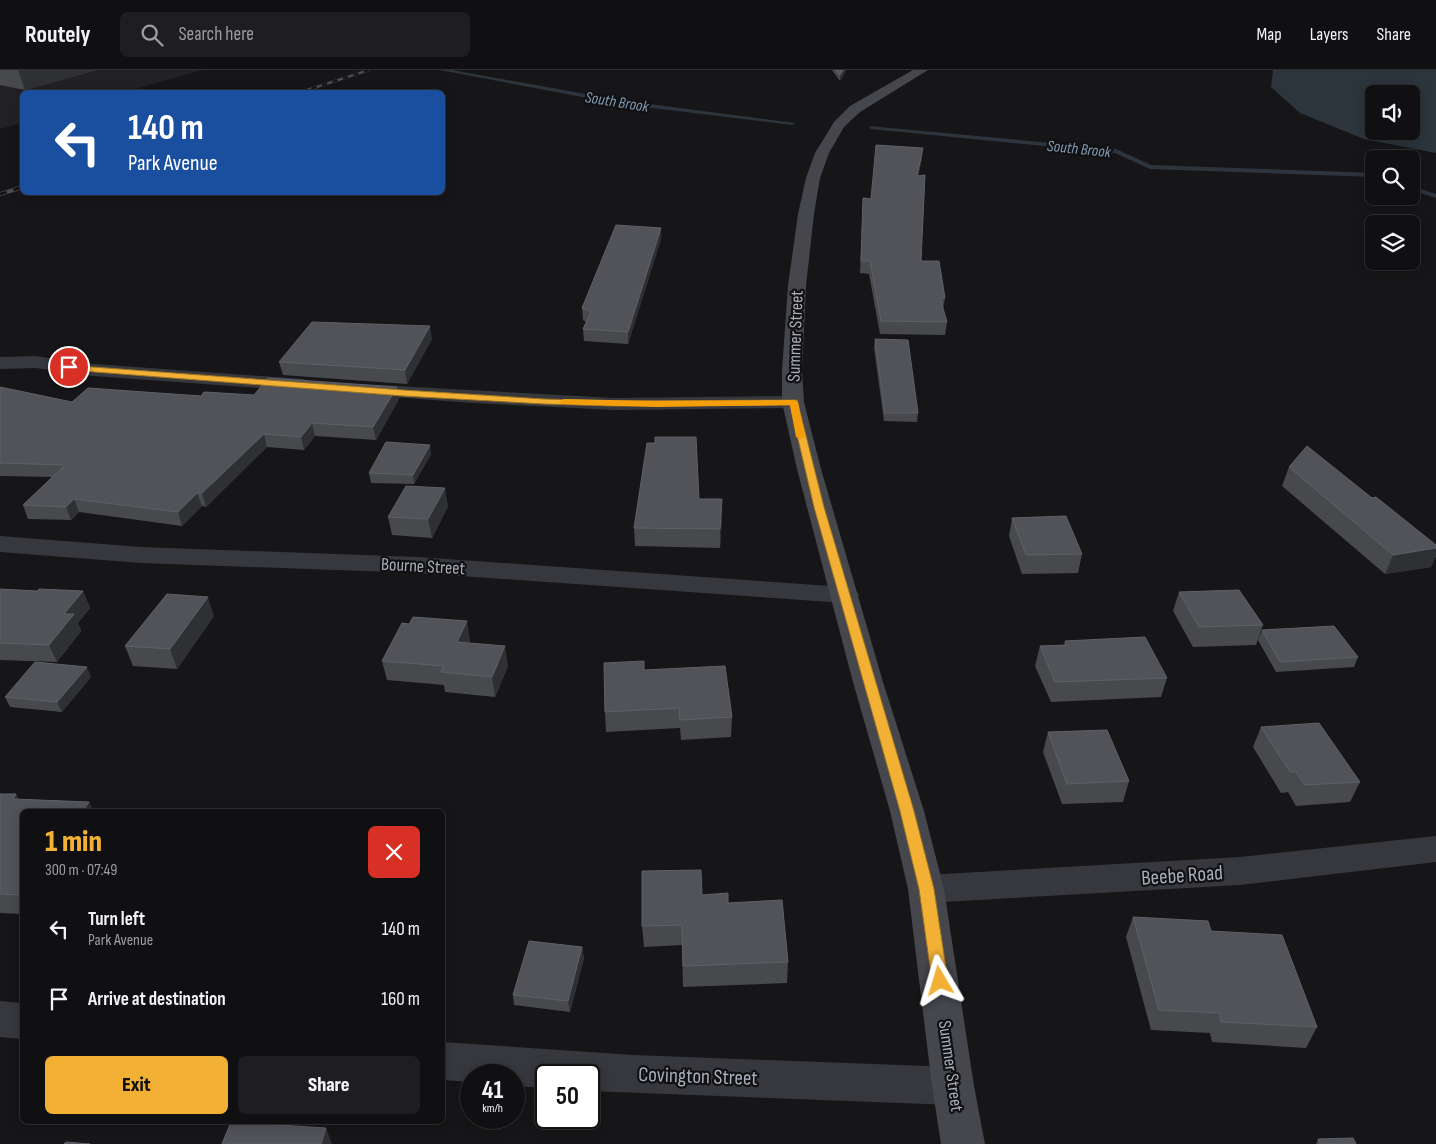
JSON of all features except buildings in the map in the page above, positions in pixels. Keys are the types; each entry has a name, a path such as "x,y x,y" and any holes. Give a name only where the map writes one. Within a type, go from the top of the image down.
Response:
{"main road":[{"name":"Summer Street","path":"922,70 877,94 846,117 828,142 818,165 809,195 800,259 792,371 793,402 809,469 868,682 907,811 926,889 953,1086 963,1144"}],"street":[{"path":"0,363 36,362 80,369 473,398 615,404 793,402"},
{"name":"Bourne Street","path":"0,544 141,555 418,565 845,595"},
{"name":"Beebe Road","path":"926,889 1240,871 1436,849"},
{"path":"0,1019 20,1021"},
{"name":"Covington Street","path":"445,1061 646,1075 953,1086"}],"shaded area":[{"path":"0,70 202,70 132,90 20,90 20,124 0,129"},
{"path":"1273,70 1436,70 1436,153 1369,140 1420,140 1420,85 1365,85 1365,139 1300,113 1271,87"}],"waterway":[{"name":"South Brook","path":"443,70 619,102 792,123"},
{"name":"South Brook","path":"871,127 1116,151 1150,167 1365,175"},
{"name":"South Brook","path":"1420,191 1436,196"}],"railway":[{"path":"307,90 369,70"},
{"path":"0,194 20,188"},
{"path":"16,189 20,188"}],"slow traffic":[{"path":"564,402 655,404 793,402 801,437"}],"route":[{"path":"69,367 473,398 615,404 793,402 819,507 868,682 907,811 926,889 940,981"}]}
